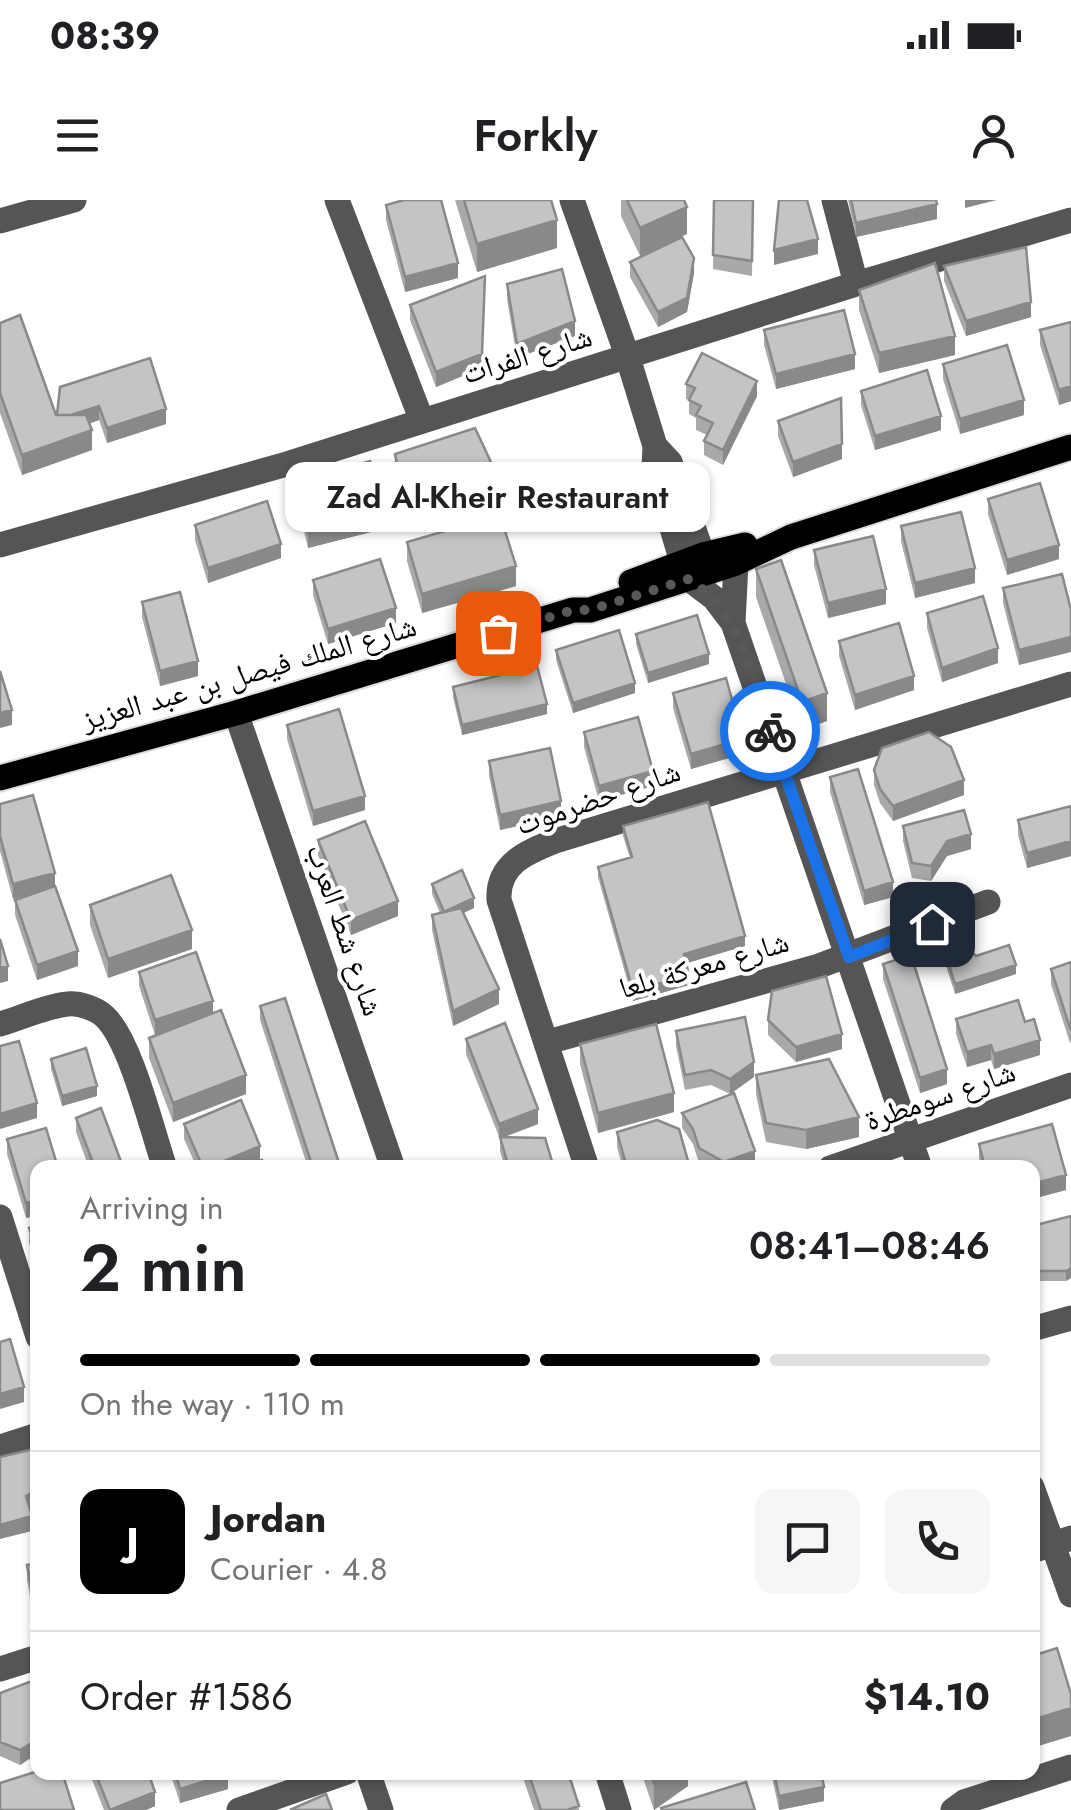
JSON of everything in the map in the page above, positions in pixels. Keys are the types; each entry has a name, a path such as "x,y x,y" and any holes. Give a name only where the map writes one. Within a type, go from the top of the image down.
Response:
{"main road":[{"name":"شارع الملك فيصل بن عبد العزيز","path":"0,778 236,714 573,610 585,599 1071,447"},
{"name":"شارع الملك فيصل بن عبد العزيز","path":"696,567 736,563 792,537"}],"street":[{"path":"0,221 74,200"},
{"path":"337,200 422,422"},
{"path":"572,200 655,446 670,462 696,567 734,623 917,1160"},
{"path":"834,200 856,284"},
{"name":"شارع الفرات","path":"2,539 269,470 1071,220"},
{"path":"734,623 736,563"},
{"name":"شارع حضرموت","path":"585,1160 498,900 500,883 509,867 531,850 555,841 1071,684"},
{"name":"شارع شط العرب","path":"236,714 390,1160"},
{"name":"شارع معركة بلعا","path":"548,1042 849,957 988,902"},
{"path":"0,1024 69,1004 88,1006 103,1014 126,1053 161,1160"},
{"name":"شارع سومطرة","path":"853,1160 1071,1085"},
{"path":"2,1230 30,1313"},
{"path":"1040,1327 1071,1318"},
{"path":"0,1446 30,1437"},
{"path":"1040,1510 1071,1595"},
{"path":"0,1669 30,1660"},
{"path":"1040,1778 1071,1767"},
{"path":"238,1810 324,1780"},
{"path":"371,1780 381,1810"},
{"path":"609,1780 620,1810"},
{"path":"954,1808 1034,1780"}],"building":[{"path":"404,200 441,200 458,263 405,277 386,205"},
{"path":"464,200 551,200 557,220 477,244"},
{"path":"627,200 684,200 687,207 640,228"},
{"path":"714,200 753,200 752,261 713,255"},
{"path":"779,200 807,200 818,239 774,250"},
{"path":"851,200 936,200 937,204 856,223"},
{"path":"682,237 694,258 687,298 658,312 630,262"},
{"path":"1026,247 1031,302 966,321 944,266"},
{"path":"935,263 955,336 879,353 859,290"},
{"path":"562,269 575,321 517,344 507,284"},
{"path":"485,276 482,354 436,372 410,305"},
{"path":"844,310 855,354 776,374 764,330"},
{"path":"20,315 56,415 86,415 92,430 22,455 0,393 0,323"},
{"path":"1071,322 1071,386 1059,390 1040,330"},
{"path":"1007,345 1024,400 960,419 943,364"},
{"path":"702,353 757,381 723,450 704,441 713,423 696,415 701,406 689,400 695,388 686,384"},
{"path":"150,358 166,409 107,428 99,406 57,415 60,387"},
{"path":"927,370 941,416 875,436 861,391"},
{"path":"841,398 842,444 793,462 778,421"},
{"path":"475,428 496,473 404,502 395,454"},
{"path":"370,461 383,514 308,533 296,483"},
{"path":"1040,483 1059,545 1007,560 988,499"},
{"path":"267,501 281,544 208,568 195,525"},
{"path":"961,512 975,568 915,583 901,526"},
{"path":"500,515 516,566 422,594 407,542"},
{"path":"873,536 886,589 828,603 814,550"},
{"path":"380,559 396,608 328,629 313,580"},
{"path":"781,560 827,693 802,702 756,569"},
{"path":"1062,574 1071,610 1071,637 1019,650 1003,588"},
{"path":"180,592 198,661 160,671 142,602"},
{"path":"983,596 998,648 942,668 927,613"},
{"path":"697,615 709,654 648,673 636,634"},
{"path":"899,623 914,676 855,695 839,641"},
{"path":"619,630 635,683 573,703 556,650"},
{"path":"537,666 547,704 462,725 453,687"},
{"path":"0,671 12,710 0,713"},
{"path":"726,678 743,739 691,754 673,693"},
{"path":"339,709 365,796 313,811 287,725"},
{"path":"638,717 653,771 599,786 584,732"},
{"path":"929,732 951,747 964,780 893,806 880,789 874,770 882,748"},
{"path":"550,748 561,801 500,815 489,761"},
{"path":"858,769 893,882 864,891 830,777"},
{"path":"33,795 55,873 13,884 0,836 0,804"},
{"path":"708,802 745,936 684,954 689,975 633,991 598,867 632,857 623,826"},
{"path":"1071,806 1071,841 1027,853 1018,820"},
{"path":"964,810 971,834 947,841 931,866 912,863 903,826"},
{"path":"365,821 398,901 351,920 318,840"},
{"path":"462,870 474,898 444,912 432,884"},
{"path":"171,875 192,930 108,959 90,905"},
{"path":"55,886 78,951 37,965 15,900"},
{"path":"461,908 499,989 453,1011 432,915"},
{"path":"0,939 8,966 0,968"},
{"path":"1009,945 1016,965 955,984 945,953 966,946 976,956"},
{"path":"196,952 213,1001 155,1020 139,972"},
{"path":"911,955 947,1069 920,1078 883,964"},
{"path":"1071,962 1071,1027 1070,1028 1051,969"},
{"path":"826,976 842,1034 796,1047 768,1020 772,991"},
{"path":"285,998 338,1160 310,1160 260,1006"},
{"path":"1018,1000 1025,1022 1034,1019 1040,1040 994,1054 991,1045 967,1052 956,1019"},
{"path":"221,1010 246,1075 173,1103 149,1038"},
{"path":"745,1017 754,1062 730,1079 711,1070 685,1075 676,1031"},
{"path":"505,1023 538,1109 499,1124 466,1039"},
{"path":"656,1024 674,1093 598,1113 580,1044"},
{"path":"19,1041 37,1103 0,1114 0,1046"},
{"path":"86,1048 97,1086 62,1096 51,1059"},
{"path":"829,1059 859,1117 806,1130 766,1123 756,1075"},
{"path":"734,1093 755,1151 720,1160 699,1148 682,1113"},
{"path":"241,1100 260,1146 227,1160 200,1160 184,1124"},
{"path":"101,1108 120,1160 92,1160 76,1118"},
{"path":"657,1120 679,1129 688,1160 625,1160 617,1132"},
{"path":"1052,1124 1066,1175 1040,1182 1040,1160 983,1160 979,1144"},
{"path":"46,1128 56,1160 30,1160 30,1202 26,1203 7,1139"},
{"path":"500,1137 545,1138 552,1160 507,1160"},
{"path":"1071,1216 1071,1268 1040,1271 1040,1224"},
{"path":"10,1339 24,1387 0,1394 0,1342"},
{"path":"30,1450 30,1494 26,1496 30,1517 0,1525 0,1457"},
{"path":"1057,1648 1071,1694 1071,1708 1040,1718 1040,1653"},
{"path":"30,1682 30,1744 20,1750 0,1742 0,1693"},
{"path":"30,1774 30,1780 65,1780 74,1810 0,1810 0,1783"},
{"path":"98,1780 151,1780 155,1792 110,1810"},
{"path":"177,1780 209,1780 180,1789"},
{"path":"531,1780 571,1780 579,1806 541,1810"},
{"path":"776,1780 823,1780 824,1787 779,1796"},
{"path":"746,1782 755,1810 661,1808"},
{"path":"326,1794 332,1810 290,1810"}],"way so far":[{"path":"498,633 689,579 714,598 734,623 770,731"}],"place":[{"name":"Zad Al-Kheir Restaurant","path":"498,633"}],"route":[{"path":"770,731 849,957 932,924"}]}
